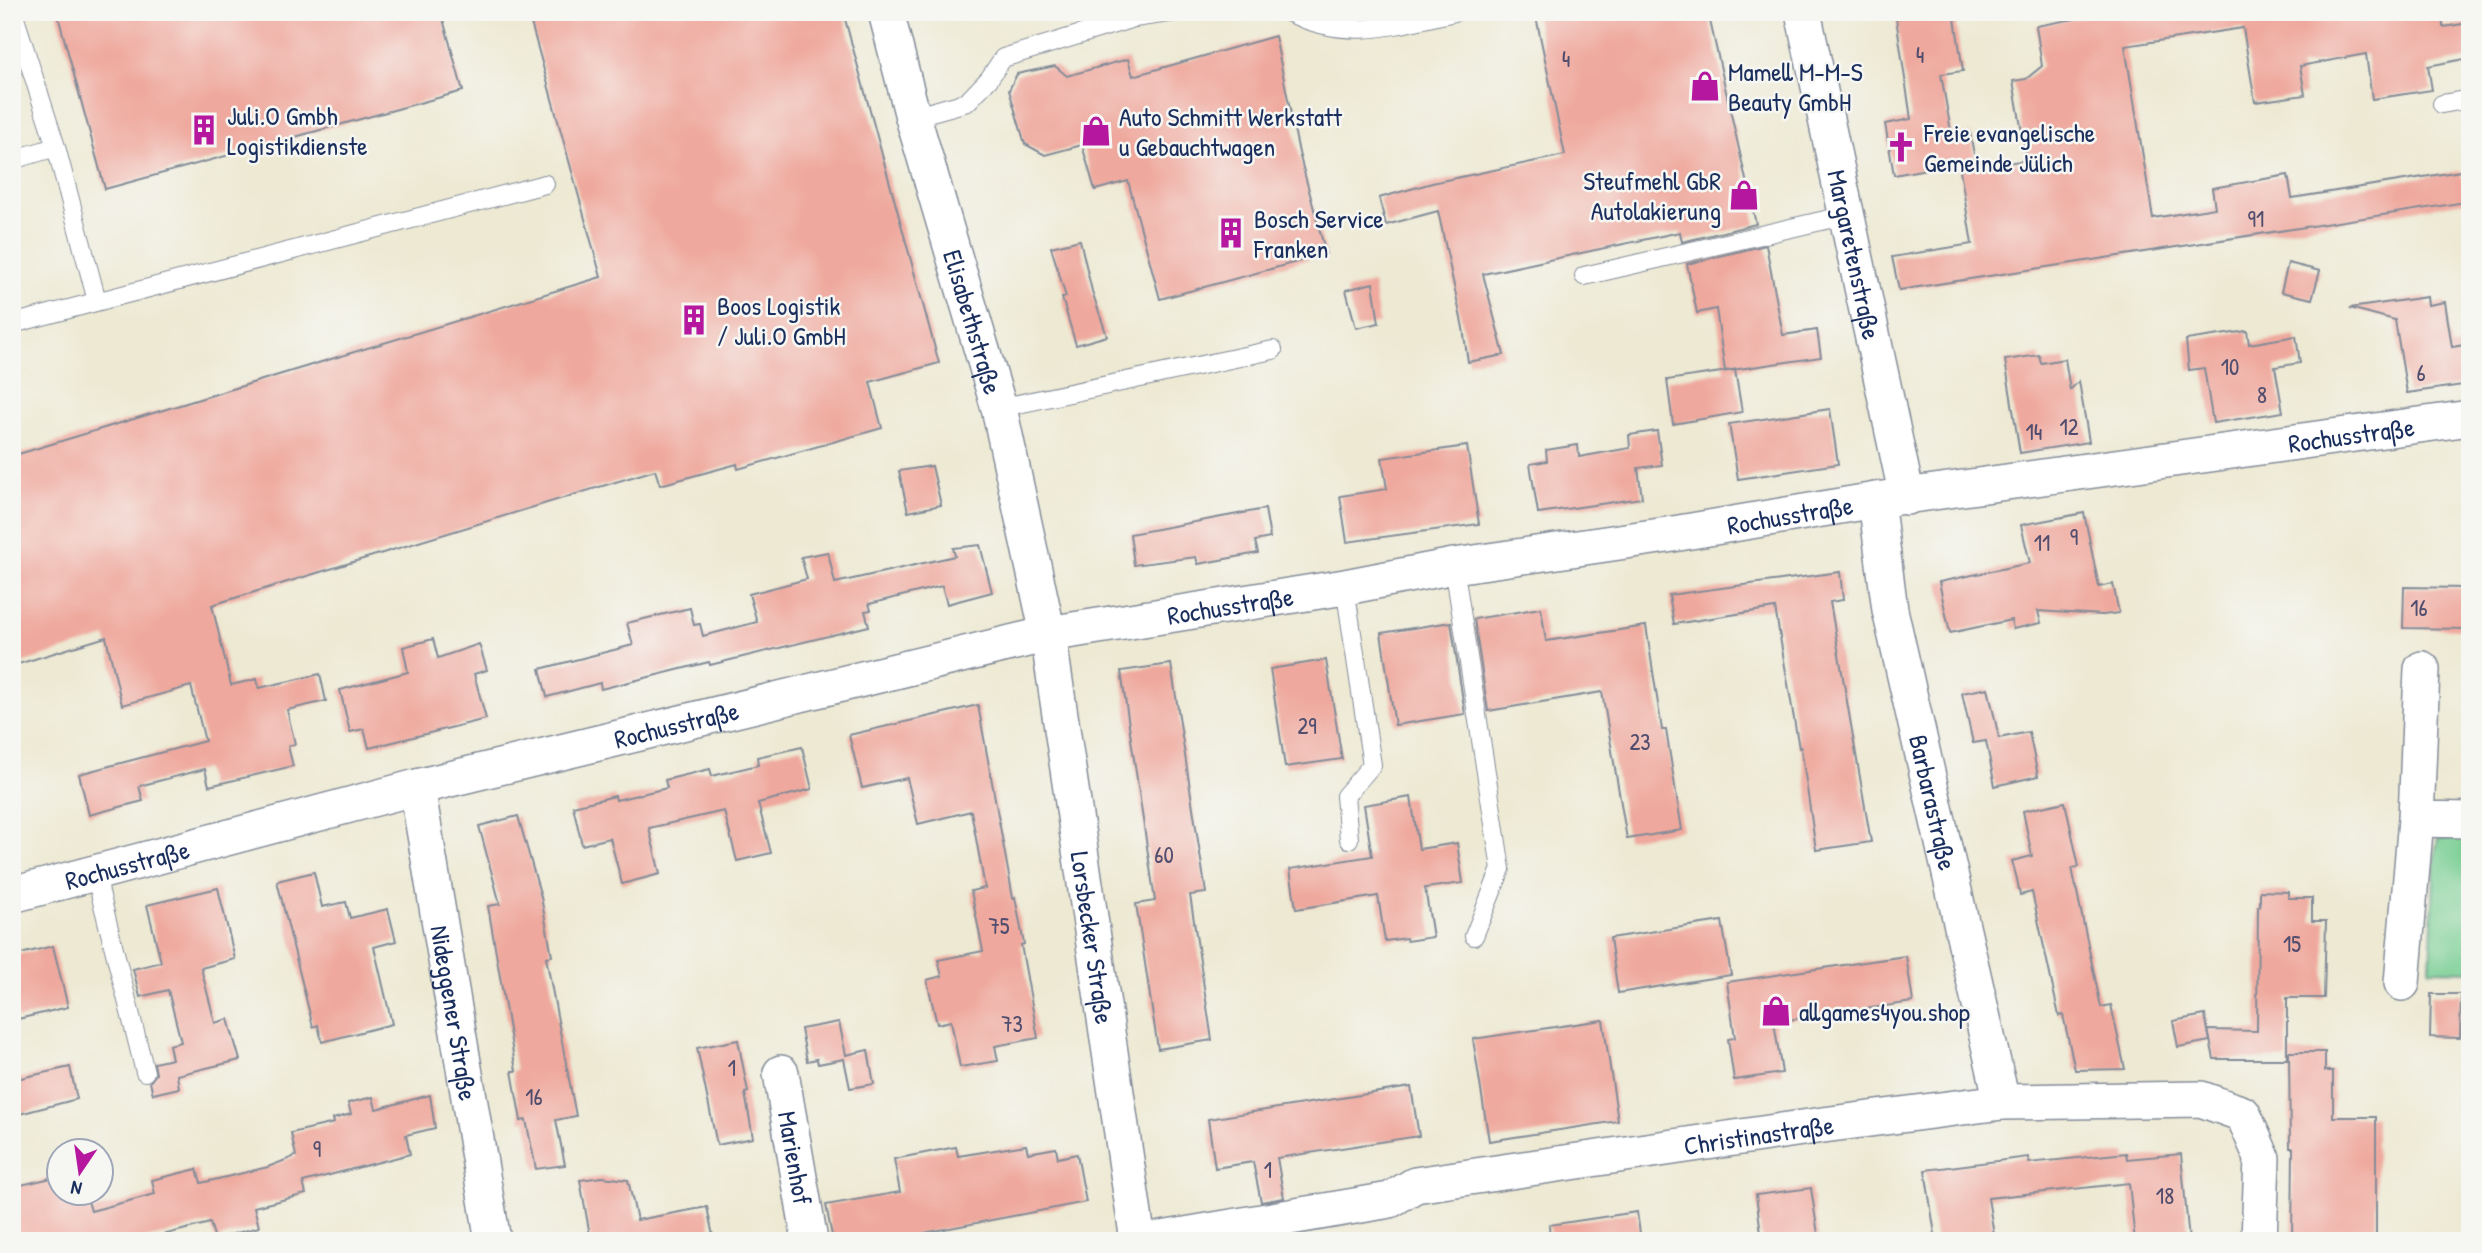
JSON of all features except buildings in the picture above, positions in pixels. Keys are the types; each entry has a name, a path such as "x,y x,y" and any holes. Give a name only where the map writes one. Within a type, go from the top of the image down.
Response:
{"street":[{"name":"Elisabethstraße","path":"886,12 913,117 999,408 1048,634"},
{"name":"Margaretenstraße","path":"1803,12 1847,215 1892,498"},
{"name":"Rochusstraße","path":"12,895 417,787 1048,634 1345,587 1454,566 1892,498 2470,418"},
{"name":"Barbarastraße","path":"1892,498 1890,610 2002,1102"},
{"name":"Lorsbecker Straße","path":"1048,634 1138,1241"},
{"path":"2402,983 2416,819 2422,669"},
{"name":"Nideggener Straße","path":"417,787 493,1241"},
{"path":"2416,819 2470,820"},
{"name":"Marienhof","path":"781,1073 810,1241"},
{"name":"Christinastraße","path":"1150,1241 1390,1200 1415,1185 1824,1125 2002,1102 2201,1099 2243,1114 2262,1158 2259,1241"}],"lane":[{"path":"13,12 57,147 97,301"},
{"path":"913,117 967,102 989,79 1003,58 1134,18 1175,12"},
{"path":"1289,12 1333,29 1373,29 1455,12"},
{"path":"2442,104 2470,99"},
{"path":"12,160 57,147"},
{"path":"12,324 545,184"},
{"path":"1584,276 1847,215"},
{"path":"999,408 1273,350"},
{"path":"1454,566 1501,869 1474,936"},
{"path":"1345,587 1372,765 1345,796 1349,839"},
{"path":"95,873 145,1072"}],"green space":[{"path":"2438,838 2470,840 2470,971 2430,970"}],"place":[{"name":"Mamell M-M-S Beauty GmbH","path":"1705,86"},
{"name":"Juli.O Gmbh Logistikdienste","path":"204,130"},
{"name":"Auto Schmitt Werkstatt u Gebauchtwagen","path":"1096,131"},
{"name":"Freie evangelische Gemeinde Jülich","path":"1901,147"},
{"name":"Steufmehl GbR Autolakierung","path":"1744,195"},
{"name":"Bosch Service Franken","path":"1231,233"},
{"name":"Boos Logistik / Juli.O GmbH","path":"694,320"},
{"name":"allgames4you.shop","path":"1776,1011"}]}
